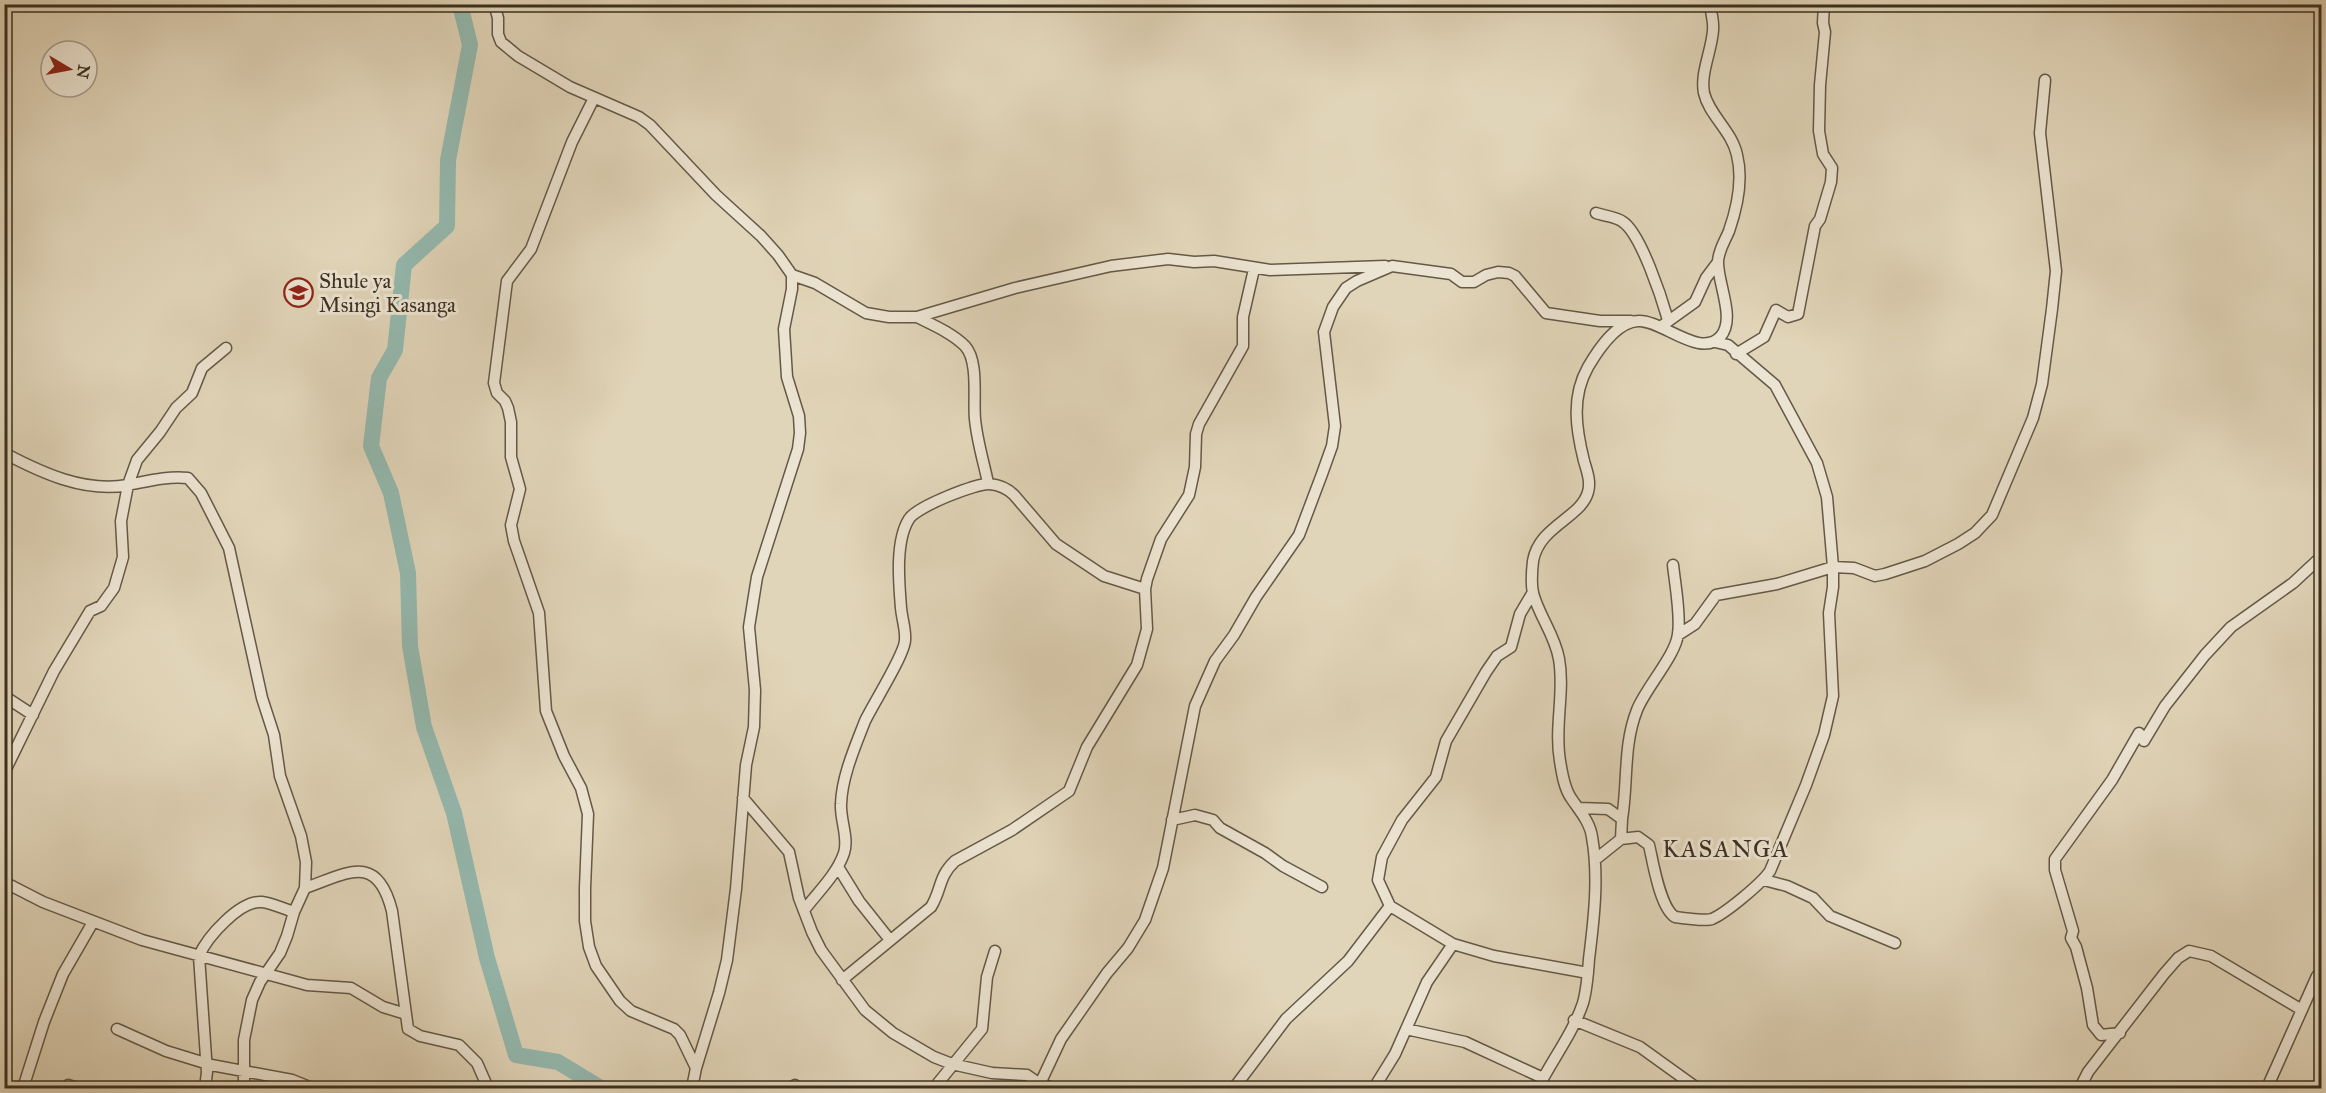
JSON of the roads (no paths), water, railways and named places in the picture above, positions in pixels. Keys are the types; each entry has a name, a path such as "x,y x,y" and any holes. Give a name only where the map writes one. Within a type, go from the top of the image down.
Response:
{"street":[{"path":"494,4 501,42 570,87 639,117 650,125 708,187 761,236 792,275 792,289 784,329 787,377 799,416 798,449 757,577 749,627 755,704 754,727 746,765 736,889 727,960 720,993 696,1068 692,1089"},
{"path":"1710,4 1714,29 1703,82 1704,95 1729,134 1737,152 1739,165 1736,206 1718,262 1727,326 1715,342"},
{"path":"1736,354 1764,337 1776,310 1788,316 1798,314 1815,226 1820,219 1831,182 1832,168 1823,154 1819,131 1825,32 1822,23 1824,4"},
{"path":"1678,635 1695,624 1716,595 1777,584 1833,567 1854,568 1875,576 1885,574 1925,561 1975,533 1992,515 2026,437 2042,384 2056,271 2040,133 2045,80"},
{"path":"594,98 572,142 531,249 507,281 494,382 497,393 505,400 512,422 511,457 518,477 519,489 511,525 514,541 539,614 546,711 564,756 581,788 588,814 585,921 589,947 596,966 620,1000 631,1011 674,1029 680,1035 696,1068"},
{"path":"1596,213 1623,221 1632,233 1651,268 1664,324"},
{"path":"792,275 815,283 866,313 889,317 917,316 1015,288 1111,266 1168,259 1194,262 1214,261 1254,269 1392,266 1451,274 1462,282 1474,282 1486,275 1498,272 1515,276 1546,314 1600,321 1664,324 1683,339 1728,345 1775,385 1817,464 1827,497 1833,567 1830,614 1833,696 1829,719 1806,785 1764,880 1710,920 1675,917 1670,914 1664,904 1649,845 1638,837 1622,839 1596,859"},
{"path":"1664,324 1695,302 1706,278 1718,262"},
{"path":"1039,1086 1060,1039 1107,973 1128,948 1145,920 1163,868 1195,706 1215,661 1299,535 1332,446 1335,426 1324,342 1326,322 1346,288 1392,266"},
{"path":"842,980 932,907 939,884 947,869 955,861 1012,830 1069,791 1087,747 1137,665 1147,629 1144,589 1151,562 1161,539 1191,489 1199,424 1243,346 1242,317 1254,269"},
{"path":"917,316 940,328 965,347 970,356 975,387 975,420 988,483"},
{"path":"1406,1029 1464,1042 1541,1084 1583,1001 1588,973 1596,859 1592,835 1579,808 1569,796 1559,756 1558,654 1533,592 1533,558 1556,524 1568,516 1588,495 1589,480 1577,425 1578,389 1595,356 1611,336 1620,328 1638,321"},
{"path":"4,773 54,671 90,611 101,606 114,588 124,548 120,529 128,485 137,460 176,408 192,393 202,368 226,348"},
{"path":"4,453 60,479 102,486 128,485 146,480 188,478 201,493 229,548 262,698 274,735 280,776 301,836 306,862 305,888 280,953 252,1000 244,1040 242,1071 244,1089"},
{"path":"805,909 838,867 845,845 841,800 848,769 867,718 906,642 901,607 899,554 904,530 910,517 921,508 988,483 1007,488 1056,544 1104,576 1144,589"},
{"path":"2120,1033 2101,1035 2093,1025 2087,988 2076,947 2071,938 2073,931 2055,870 2055,859 2112,780 2139,734 2144,741 2165,706 2205,655 2231,627 2293,583 2322,556"},
{"path":"1622,839 1626,760 1637,710 1665,664 1678,635 1673,565"},
{"path":"1533,592 1520,614 1512,647 1497,656 1486,672 1446,741 1436,777 1402,820 1382,856 1378,880 1390,906 1452,944 1494,956 1588,973"},
{"path":"4,696 33,715"},
{"path":"743,798 789,852 799,898 812,932 842,980 865,1010 885,1027 934,1057 992,1074 1027,1075 1039,1086 1053,1089"},
{"path":"1579,808 1608,809 1622,819"},
{"path":"1172,820 1195,815 1213,820 1220,828 1322,887"},
{"path":"838,867 859,901 890,940"},
{"path":"305,888 339,874 357,871 368,874 382,884 388,895 392,911 406,1024 412,1033 459,1045 477,1064 488,1089"},
{"path":"1764,880 1788,886 1813,898 1830,916 1895,943"},
{"path":"4,882 43,902 142,940 307,985 351,988 383,1007 406,1014"},
{"path":"205,1089 207,1079 199,956 219,927 247,906 262,902 294,912"},
{"path":"1234,1089 1286,1019 1348,961 1390,906"},
{"path":"23,1089 63,974 93,922"},
{"path":"1374,1089 1395,1054 1427,982 1452,944"},
{"path":"934,1089 982,1029 987,973 995,951"},
{"path":"2080,1089 2088,1072 2178,958 2189,951 2211,956 2302,1010"},
{"path":"2267,1089 2317,976 2322,971"},
{"path":"1575,1020 1640,1047 1660,1059 1697,1089"},
{"path":"117,1029 166,1051 206,1064 292,1080 312,1089"}],"waterway":[{"path":"460,4 470,45 448,160 447,226 404,265 395,350 379,378 371,446 391,493 408,573 410,646 424,727 454,813 487,958 516,1055 558,1062 601,1088"}],"place":[{"name":"Shule ya Msingi Kasanga","path":"298,293"}],"district":[{"name":"KASANGA","path":"1726,849"}]}
